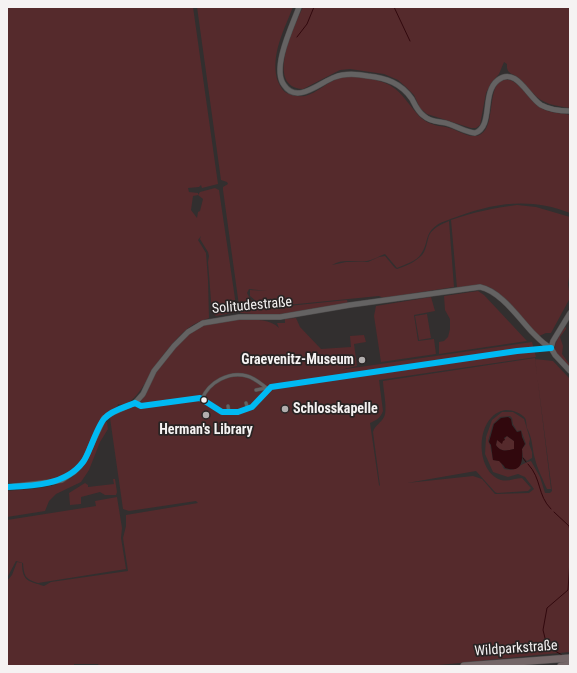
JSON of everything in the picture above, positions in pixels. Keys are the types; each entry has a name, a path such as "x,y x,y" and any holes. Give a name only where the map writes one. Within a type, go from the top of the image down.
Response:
{"highway":[{"path":"499,663 524,658 570,654"},
{"name":"Wildparkstraße","path":"464,666 570,658"},
{"name":"Wildparkstraße","path":"561,666 570,665"}],"street":[{"path":"299,7 286,37 281,64 282,83 292,92 306,92 340,75 358,74 381,78 392,81 403,88 424,117 432,121 448,124 475,133 479,132 484,126 488,98 493,85 500,78 509,76 517,80 534,100 545,107 570,111"},
{"name":"Solitudestraße","path":"7,487 62,480 74,472 84,461 104,418 135,403 142,394 154,371 182,338 195,326 211,321 246,316 280,317 350,305 480,287 492,291 498,295 541,341 552,348 555,355 570,371"},
{"path":"552,348 553,341 570,313"},
{"path":"242,375 243,379"},
{"path":"202,398 209,387 218,381 224,378 242,375 254,379 267,388 256,390"},
{"path":"246,403 248,409"},
{"path":"228,406 229,413"}],"shaded area":[{"path":"7,7 193,7 218,184 202,188 201,185 199,187 188,188 189,192 198,193 198,195 200,192 215,188 219,190 237,312 216,316 212,313 208,262 209,256 200,239 201,236 198,240 206,253 209,318 191,326 178,338 161,358 134,398 124,405 118,404 117,407 102,418 82,461 76,468 69,474 54,480 42,482 7,483","holes":["198,195 203,199 197,218 191,210 193,196"]},
{"path":"197,7 293,7 279,42 276,60 277,79 281,88 285,92 292,95 309,95 337,79 361,77 385,83 396,89 421,118 426,121 434,125 449,128 472,136 481,134 486,128 490,119 496,87 501,81 509,80 517,84 537,105 544,110 570,115 570,213 542,205 528,204 501,205 473,211 445,221 433,228 428,235 423,250 417,259 397,268 385,254 372,260 345,261 332,265 346,262 368,262 385,256 395,268 397,269 401,268 419,258 424,252 431,233 442,224 449,221 454,287 383,298 379,296 287,305 256,301 250,296 250,290 267,291 249,289 247,293 250,299 255,302 288,306 347,300 348,304 269,315 240,313 223,190 223,187 228,184 227,182 221,180"},
{"path":"303,7 570,7 570,108 541,100 518,77 509,72 507,64 504,62 499,74 491,83 486,93 480,125 476,128 471,128 427,114 420,108 414,95 406,87 398,80 384,74 350,69 340,70 303,89 291,86 285,78 285,54 289,40"},
{"path":"517,205 536,207 570,217 570,271 568,284 570,298 551,333 546,333 539,336 496,291 491,288 477,285 457,288 451,220 500,207"},
{"path":"478,291 484,295 527,341 439,354 439,342 444,341 448,337 450,329 450,319 445,310 444,296"},
{"path":"431,297 435,311 414,315 418,341 434,339 436,354 381,362 374,316 376,306"},
{"path":"427,314 431,338 419,340 415,316"},
{"path":"296,318 300,327 321,349 351,347 350,336 364,335 366,342 354,344 357,366 339,370 532,342 536,357 379,380 383,411 379,418 370,423 380,486 373,432 385,414 383,381 535,358 553,361 570,379 570,652 427,666 99,666 98,664 74,664 74,666 7,666 7,581 12,575 17,562 22,563 23,574 27,580 44,586 51,582 128,571 123,538 126,526 126,515 198,503 196,501 129,511 123,509 110,416 130,408 140,402 171,352 189,333 195,329 219,321 240,319 267,321 279,328 277,323 285,323 285,319","holes":["537,377 552,491 550,493 545,493 540,477 531,461 515,469 509,470 504,469 500,461 493,460 488,441 493,424 500,417 510,416 517,431 521,430 526,444 522,449 523,457 527,461 532,458 532,452 529,444 530,439 524,419 513,412 502,412 492,420 486,437 485,454 493,472 508,477 518,474 525,477 534,489 529,493 495,494 482,479 473,476 407,483 476,471 497,493 528,491 531,488 522,478 501,480 492,475 486,466 483,455 482,443 488,421 496,414 506,410 517,412 525,418 537,466 547,489 551,489"]},
{"path":"566,327 560,337 563,346 562,354 570,365 570,368 555,350 557,341"},
{"path":"508,417 511,419 512,425 517,432 521,431 525,444 522,449 520,466 515,469 505,468 499,461 493,460 491,445 489,442 494,424 501,418","holes":["507,436 514,441 514,449 511,450 502,450 496,445 497,440 502,444 505,440 504,438"]},
{"path":"105,422 107,422 108,429 100,442 89,470 81,482 56,494 49,501 45,511 7,517 7,491 34,489 62,483 70,479 81,469 93,450"},
{"path":"507,436 514,441 514,449 502,450 496,445 497,440 503,441"},
{"path":"113,479 115,479 116,495 105,495 100,492 81,497 81,504 70,505 69,493 85,483 88,487 114,484"},
{"path":"117,497 126,569 38,583 30,580 26,576 23,563 16,561 7,578 7,520 96,506 95,501"}],"waterway":[{"path":"297,37 307,24 314,7"},
{"path":"394,7 410,41"},
{"path":"523,458 526,462"},
{"path":"528,464 536,475 543,498 551,509"},
{"path":"554,512 569,526 570,531"},
{"path":"562,655 550,648 546,642 543,630 547,608 568,590 570,560"}],"transit line":[{"path":"135,403 141,406 200,398 222,412 238,412 252,407 271,387 517,351 551,348"},
{"path":"7,487 48,483 58,480 76,470 88,454 103,420 115,411 135,403"}],"place":[{"name":"Graevenitz-Museum","path":"362,360"},
{"name":"Schlosskapelle","path":"285,409"},
{"name":"Herman's Library","path":"206,415"}]}
